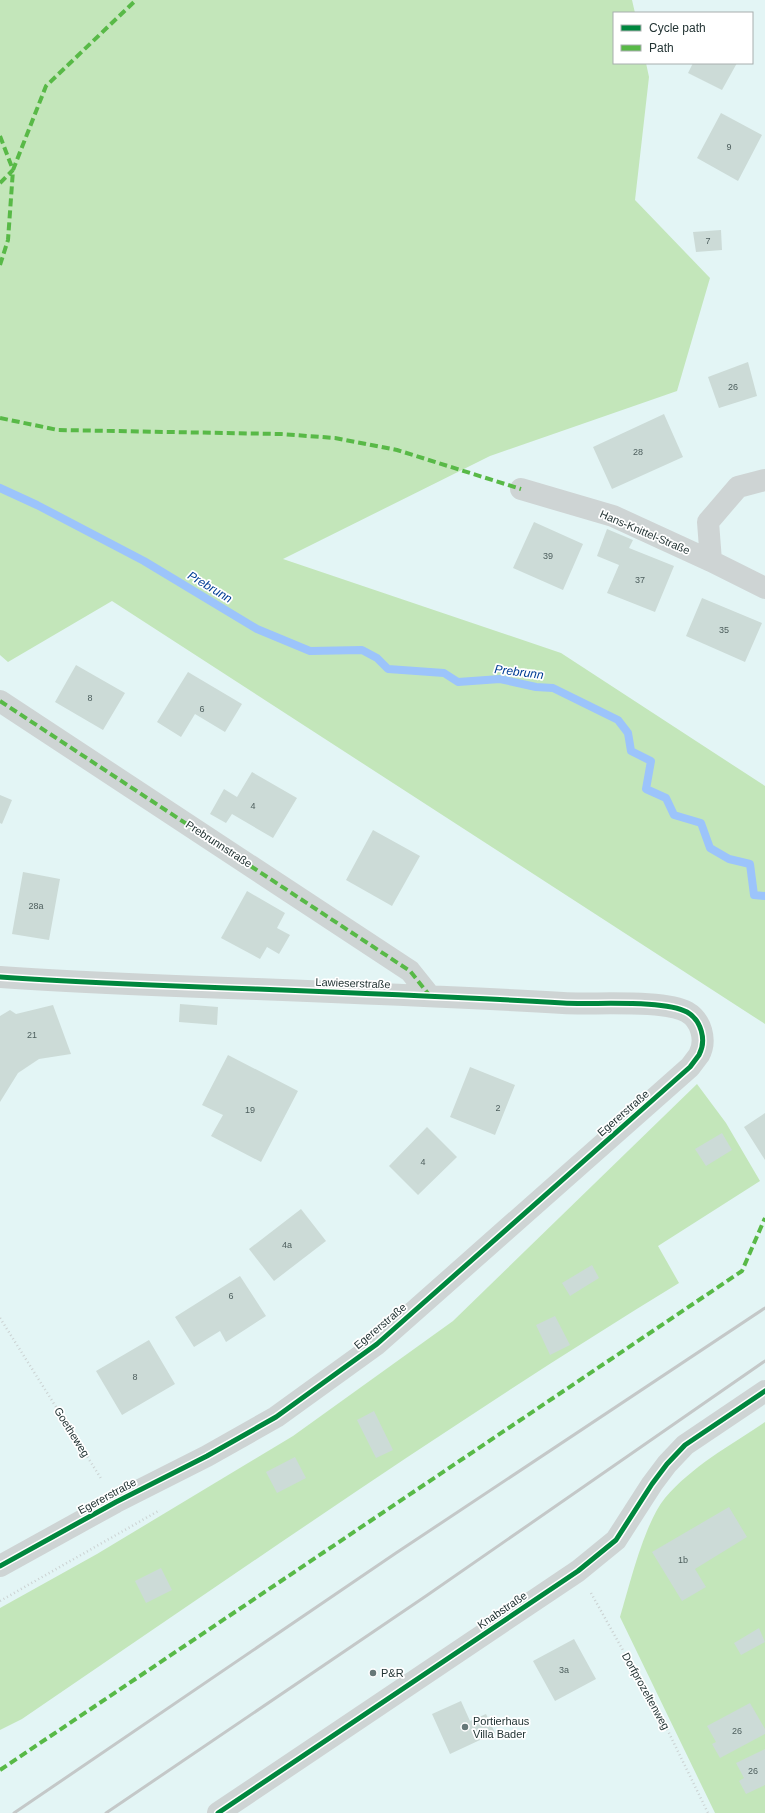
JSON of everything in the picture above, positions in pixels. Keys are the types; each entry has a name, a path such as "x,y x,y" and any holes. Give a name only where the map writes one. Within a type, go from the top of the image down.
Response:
{"street":[{"path":"711,561 708,522 738,487 765,480"},
{"name":"Hans-Knittel-Straße","path":"521,489 613,516 711,561 765,588"},
{"name":"Prebrunnstraße","path":"0,701 410,971 430,996"},
{"name":"Lawieserstraße","path":"0,977 63,982 430,996 578,1004 652,1005 673,1007 687,1012 699,1023"},
{"name":"Egererstraße","path":"0,1566 116,1502 207,1456 276,1417 377,1344 690,1067 700,1053 702,1034 699,1023"},
{"name":"Knabstraße","path":"218,1813 578,1571 616,1540 652,1484 667,1464 685,1445 765,1390"}],"path":[{"path":"94,1548 97,1542"}],"green space":[{"path":"0,0 632,0 635,12 613,12 613,64 646,64 649,77 635,200 710,278 677,391 490,456 283,559 561,653 765,786 765,1024 112,601 8,662 0,655"},
{"path":"697,1084 726,1123 760,1181 658,1246 679,1283 512,1388 267,1552 22,1719 0,1730 0,1608 97,1554 293,1436 453,1321"},
{"path":"765,1422 765,1813 715,1813 620,1617 644,1538 657,1509 665,1498 676,1486 700,1466"}],"building":[{"path":"692,64 736,64 722,90 688,73"},
{"path":"721,113 762,135 738,181 697,158"},
{"path":"721,230 722,250 696,252 693,232"},
{"path":"748,362 757,396 719,408 708,377"},
{"path":"664,414 683,457 612,489 593,447"},
{"path":"534,522 583,544 563,590 513,568"},
{"path":"607,529 633,540 629,548 674,566 655,612 607,593 619,565 597,556"},
{"path":"702,598 762,623 745,662 686,636"},
{"path":"76,665 125,693 103,730 55,702"},
{"path":"188,672 242,704 225,732 195,714 181,737 157,722"},
{"path":"252,772 297,798 273,838 232,814 226,823 210,814 224,789 237,797"},
{"path":"0,795 12,800 2,824 0,823"},
{"path":"373,830 420,856 392,906 346,880"},
{"path":"23,872 60,879 49,940 12,934"},
{"path":"247,891 285,913 277,928 290,935 279,954 267,947 260,959 221,938"},
{"path":"180,1004 218,1007 217,1025 179,1022"},
{"path":"53,1005 71,1054 39,1059 18,1073 0,1102 0,1016 10,1010 16,1014"},
{"path":"228,1055 298,1091 261,1162 211,1136 223,1115 202,1105"},
{"path":"470,1067 515,1085 495,1135 450,1117"},
{"path":"765,1113 765,1160 744,1127"},
{"path":"427,1127 457,1157 418,1195 389,1166"},
{"path":"722,1133 732,1150 706,1166 695,1149"},
{"path":"301,1209 326,1241 274,1281 249,1249"},
{"path":"592,1265 599,1278 570,1296 562,1283"},
{"path":"240,1276 266,1316 226,1342 220,1331 194,1347 175,1317"},
{"path":"555,1316 570,1345 550,1355 536,1325"},
{"path":"149,1340 175,1384 122,1415 96,1371"},
{"path":"374,1411 393,1450 376,1458 357,1420"},
{"path":"295,1457 306,1478 277,1493 266,1472"},
{"path":"729,1507 747,1537 695,1569 706,1587 682,1601 652,1552"},
{"path":"161,1568 172,1590 146,1603 135,1581"},
{"path":"759,1628 765,1642 741,1655 734,1643"},
{"path":"574,1639 596,1679 555,1701 533,1661"},
{"name":"Portierhaus Villa Bader","path":"461,1701 470,1721 486,1714 495,1733 450,1754 432,1714"},
{"path":"750,1703 765,1729 765,1734 720,1758 712,1744 716,1742 707,1726"},
{"path":"765,1749 765,1785 746,1794 739,1781 744,1778 736,1763"}],"waterway":[{"name":"Prebrunn","path":"0,488 37,505 144,561 257,629 310,651 362,650 377,658 388,669 444,673 458,682 500,679 536,687 553,688 618,720 628,733 631,751 651,761 646,789 666,798 674,815 701,823 710,848 729,859 750,864 754,895 765,896"}],"railway":[{"path":"14,1813 396,1553 765,1308"},
{"path":"106,1813 426,1596 765,1361"}],"marked path":[{"path":"0,265 8,240 13,170 46,86 136,0"},
{"path":"0,136 13,170"},
{"path":"0,183 13,170"},
{"path":"0,418 58,430 281,434 335,438 397,450 521,489"},
{"path":"0,701 410,971 430,996"},
{"path":"0,1770 742,1271 765,1218"}],"cycle path":[{"path":"0,977 96,983 410,995 563,1003 627,1003 662,1005 687,1012 696,1020 702,1037 699,1055 690,1067 377,1344 276,1417 207,1456 116,1502 0,1566"},
{"path":"218,1813 578,1571 616,1540 652,1484 667,1464 685,1445 765,1391"}],"place":[{"name":"P&R","path":"373,1673"},
{"name":"Portierhaus Villa Bader","path":"465,1727"}]}
